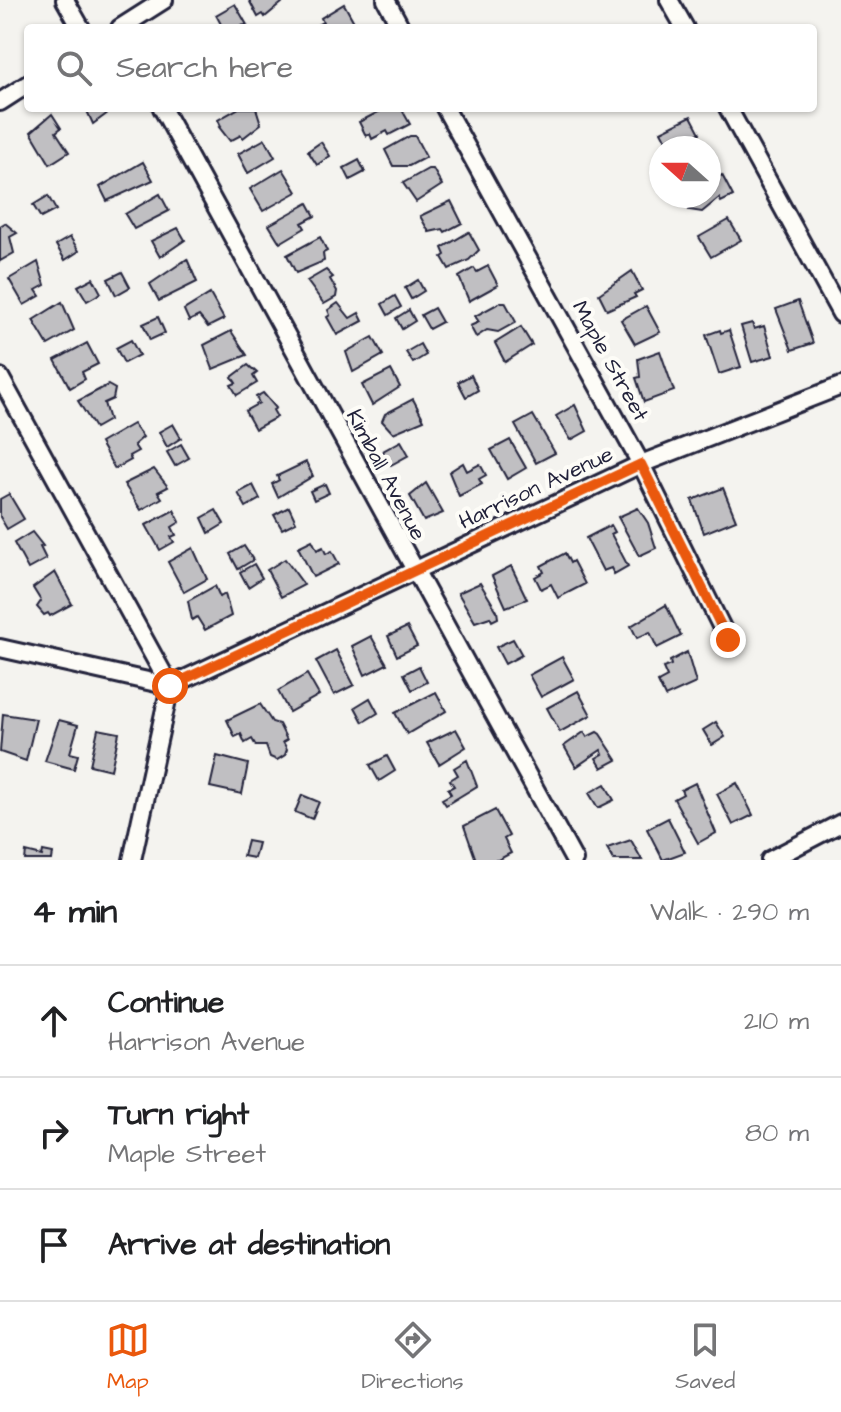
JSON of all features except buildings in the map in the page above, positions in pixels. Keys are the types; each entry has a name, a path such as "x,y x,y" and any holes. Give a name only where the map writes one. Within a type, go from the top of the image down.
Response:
{"street":[{"path":"65,0 79,24"},
{"path":"126,24 164,0"},
{"path":"386,0 399,24"},
{"path":"669,0 683,24"},
{"path":"0,102 24,87"},
{"name":"Kimball Avenue","path":"164,112 412,570 574,860"},
{"name":"Maple Street","path":"447,112 641,464 728,640"},
{"path":"730,112 841,314"},
{"path":"0,377 7,405 170,686 132,860"},
{"name":"Harrison Avenue","path":"170,686 641,464 841,386"},
{"path":"0,648 170,686"},
{"path":"770,860 841,823"}],"route":[{"path":"170,686 641,464 728,640"}]}
